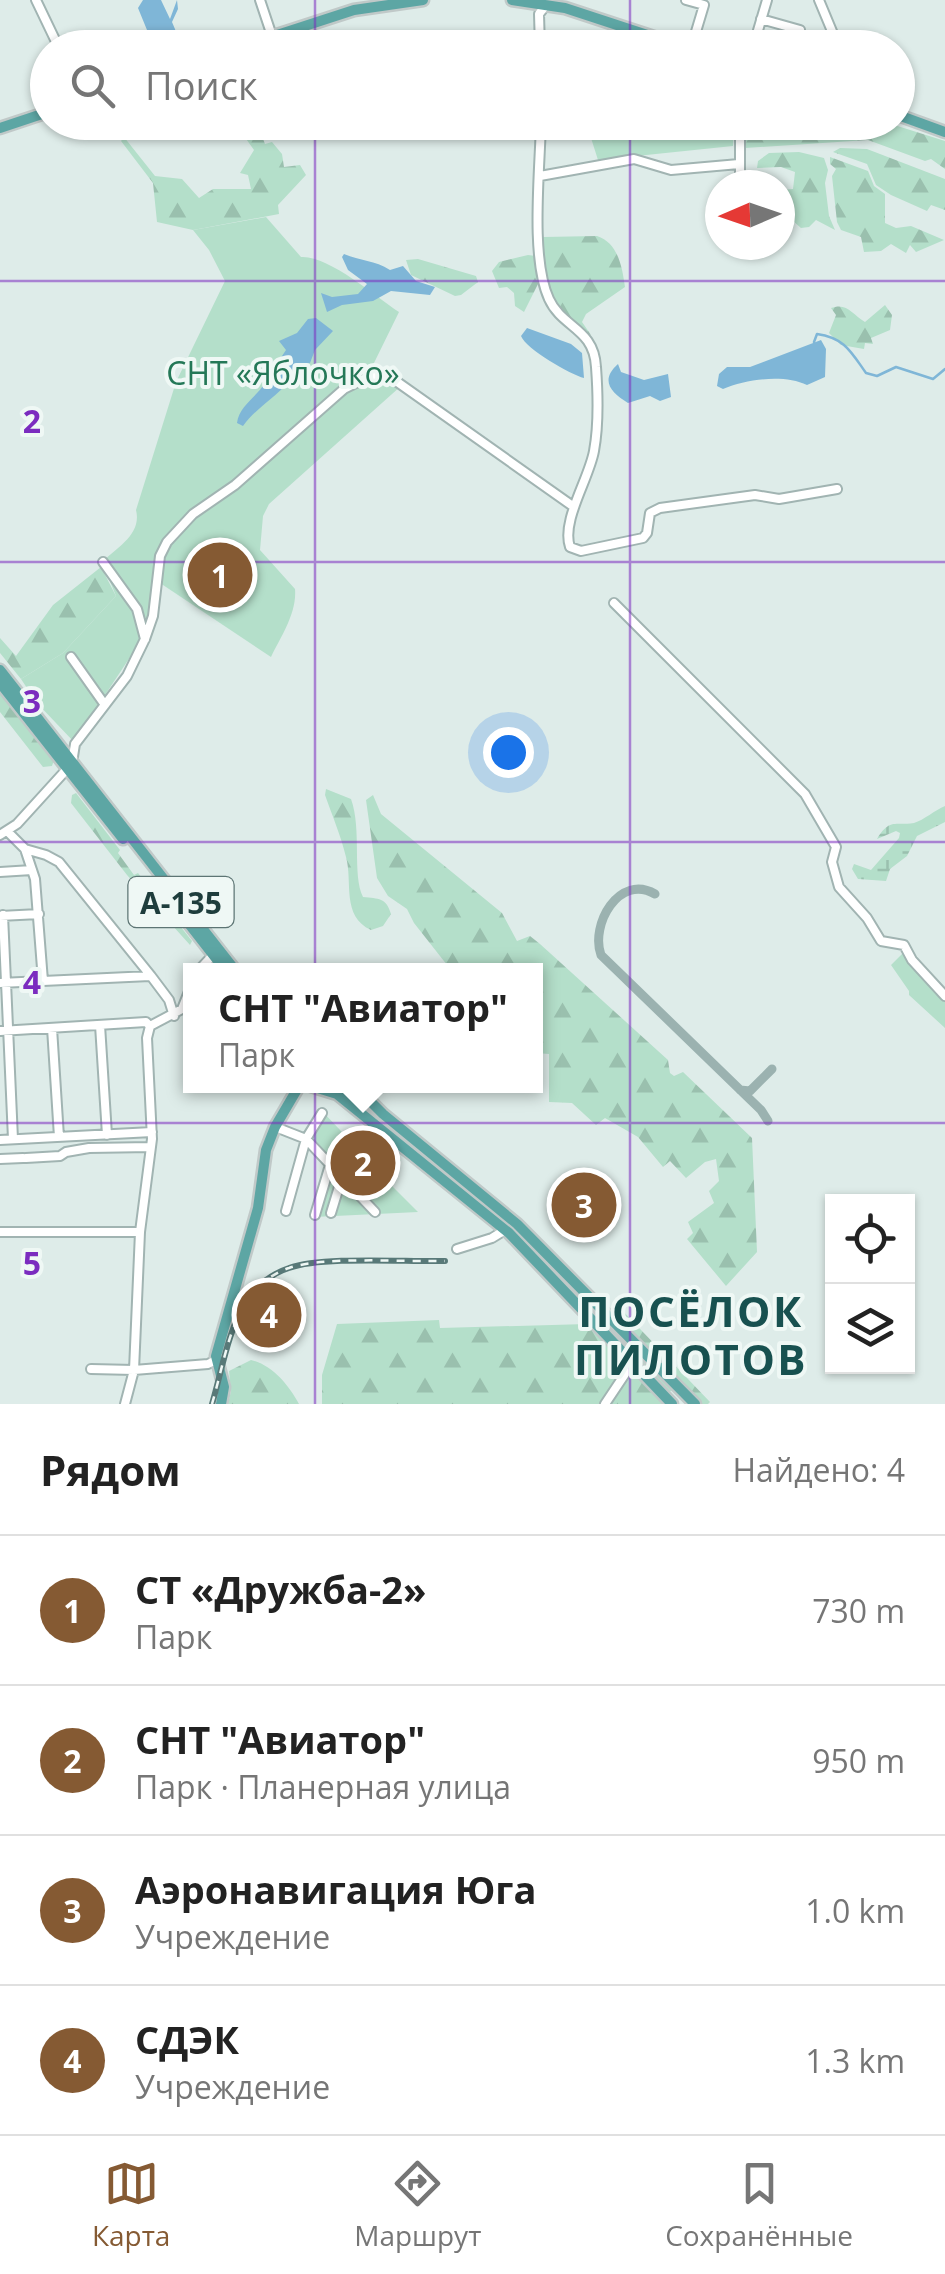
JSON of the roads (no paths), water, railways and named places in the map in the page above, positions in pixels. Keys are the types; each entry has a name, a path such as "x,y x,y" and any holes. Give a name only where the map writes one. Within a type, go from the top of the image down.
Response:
{"main road":[{"path":"270,30 372,0"},
{"path":"290,30 332,16 423,0"},
{"path":"512,0 602,18 640,30"},
{"path":"0,126 30,115"},
{"path":"915,124 945,135"},
{"name":"А-135","path":"0,670 55,748"},
{"name":"А-135","path":"0,683 91,788 229,963"},
{"name":"А-135","path":"70,766 78,783 219,963"},
{"path":"220,1404 224,1386 216,1360 258,1208 266,1150 294,1093"},
{"path":"266,1150 303,1093"},
{"path":"333,1093 561,1266 695,1404"},
{"path":"361,1093 489,1208 505,1230 669,1402 679,1388"},
{"path":"374,1124 381,1121 382,1114"},
{"path":"425,1165 432,1162 434,1155"}],"street":[{"path":"36,0 50,30"},
{"path":"260,0 270,30"},
{"path":"686,0 704,5 697,30"},
{"path":"758,30 767,0"},
{"path":"820,0 832,30"},
{"path":"761,19 800,30"},
{"path":"540,140 540,253 546,290 555,310 589,341 596,362 597,435 593,458 574,507 568,543 573,550 581,552 642,538 648,533 650,514 660,508 754,495 778,499 837,489"},
{"path":"739,170 740,140"},
{"path":"540,176 634,159 671,170 739,164"},
{"path":"174,1016 151,976 59,862 24,849 4,833 70,766 75,744 127,676 154,616 160,556 174,534 332,399 371,376 386,374 574,507"},
{"path":"102,562 137,609 145,639"},
{"path":"614,604 805,794 836,847 833,870 846,897 882,941 904,945 912,960 945,996"},
{"path":"72,658 105,706"},
{"path":"53,784 59,767 55,748 75,744"},
{"path":"53,784 66,778 78,783"},
{"path":"24,849 32,870 39,914 43,981"},
{"path":"0,872 32,870"},
{"path":"14,1139 4,1031 2,916 39,914"},
{"path":"206,963 213,955"},
{"path":"2,983 151,976"},
{"path":"150,1026 174,1016 183,1006"},
{"path":"4,1031 146,1022 150,1026"},
{"path":"100,1025 107,1135"},
{"path":"125,1404 134,1370 140,1232 152,1132 147,1038 150,1026"},
{"path":"52,1028 66,1152"},
{"path":"286,1211 306,1139 322,1113"},
{"path":"278,1128 306,1139 374,1212"},
{"path":"0,1140 152,1132"},
{"path":"0,1159 151,1146"},
{"path":"314,1215 330,1164"},
{"path":"330,1214 342,1177"},
{"path":"457,1249 505,1230"},
{"path":"0,1232 140,1232"},
{"path":"91,1368 134,1370 208,1364 216,1360"},
{"path":"605,1404 633,1362"}],"water":[{"path":"143,0 161,0 170,19 177,0 172,22 175,30 147,30 138,8"},
{"path":"344,254 390,270 403,266 416,281 435,287 430,295 391,291 373,301 342,305 327,312 321,293 332,297 358,294 367,284 348,270"},
{"path":"316,318 333,331 315,350 306,370 294,373 243,426 237,423 243,408 266,382 271,362 280,359 286,350 279,341 297,333 308,319"},
{"path":"527,328 571,344 582,353 584,378 531,348 521,336"},
{"path":"821,340 826,349 825,377 807,385 777,379 754,380 723,389 717,386 719,374 727,367 750,367"},
{"path":"618,364 621,372 644,380 668,374 671,397 660,401 650,396 628,403 610,385 609,375"}],"waterway":[{"path":"814,342 817,334 834,339 846,347 866,373 877,376 896,367 933,379 945,369"}],"railway":[{"path":"212,1404 240,1313 250,1295 271,1277 289,1268 322,1262 445,1261"}],"place":[{"name":"СТ «Дружба-2»","path":"220,575"},
{"name":"СНТ \"Авиатор\"","path":"363,1163"},
{"name":"Аэронавигация Юга","path":"584,1205"},
{"name":"СДЭК","path":"269,1315"}],"district":[{"name":"ПОСЁЛОК ПИЛОТОВ","path":"691,1334"}],"park label":[{"name":"СНТ «Яблочко»","path":"283,372"}]}
